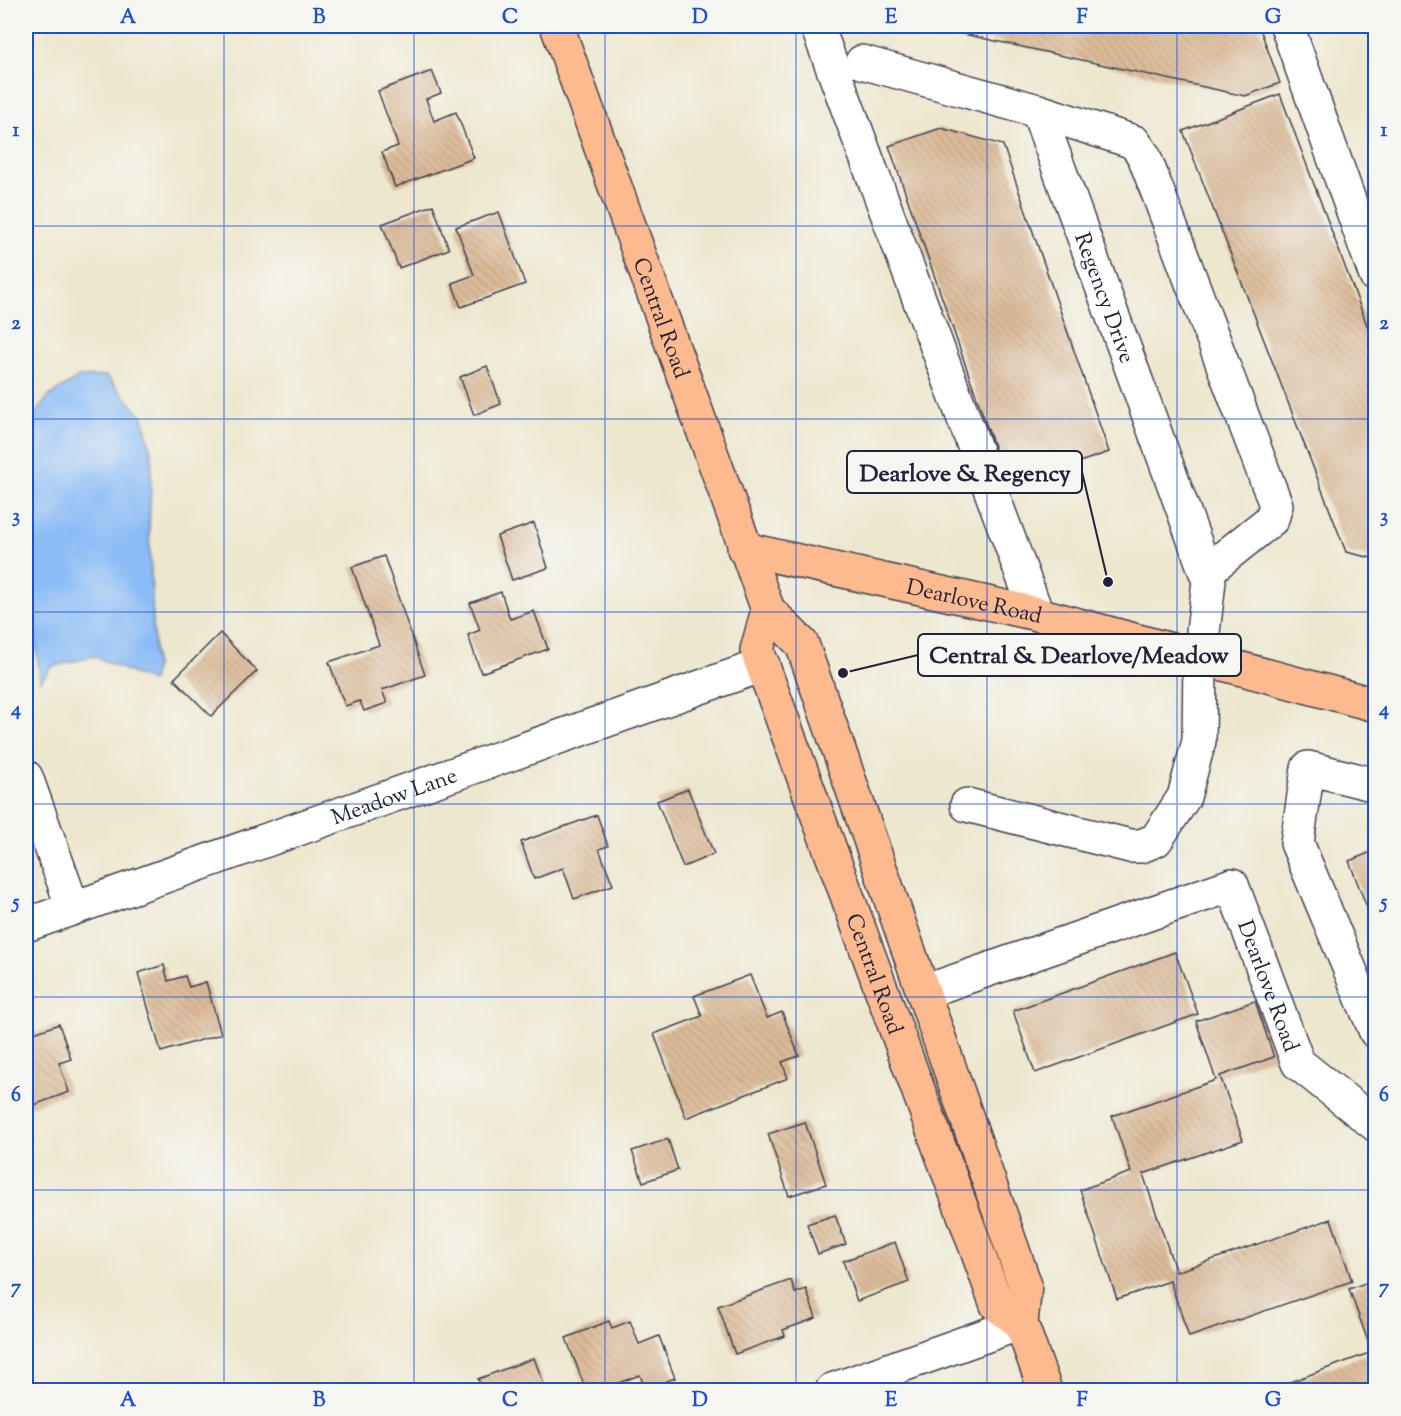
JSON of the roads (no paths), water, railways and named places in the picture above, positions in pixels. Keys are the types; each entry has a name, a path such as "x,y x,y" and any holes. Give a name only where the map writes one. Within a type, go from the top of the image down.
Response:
{"main road":[{"name":"Central Road","path":"557,26 744,549 768,610 802,644 1025,1285 1021,1323 1045,1390"},
{"name":"Dearlove Road","path":"744,549 1037,614 1376,705"},
{"name":"Central Road","path":"768,610 757,650 997,1305 1021,1323"}],"street":[{"path":"817,26 1037,614"},
{"path":"1287,26 1376,276"},
{"path":"862,62 1038,111 1134,142 1144,156 1276,505 1272,519 1206,572"},
{"name":"Regency Drive","path":"967,805 1130,846 1141,846 1156,840 1184,797 1199,741 1200,658 1209,581 1038,111"},
{"name":"Meadow Lane","path":"26,925 763,665"},
{"path":"1376,785 1308,768 1297,843 1376,1032"},
{"path":"26,777 73,908"},
{"name":"Dearlove Road","path":"923,990 942,986 1232,885 1298,1063 1376,1125"},
{"path":"832,1390 1021,1323"}],"water":[{"path":"106,376 143,417 152,457 149,529 155,667 152,682 94,656 51,667 40,682 26,546 26,444 30,422 48,397 79,377"}],"place":[{"name":"Dearlove & Regency","path":"1108,582"},
{"name":"Central & Dearlove/Meadow","path":"843,673"}]}
